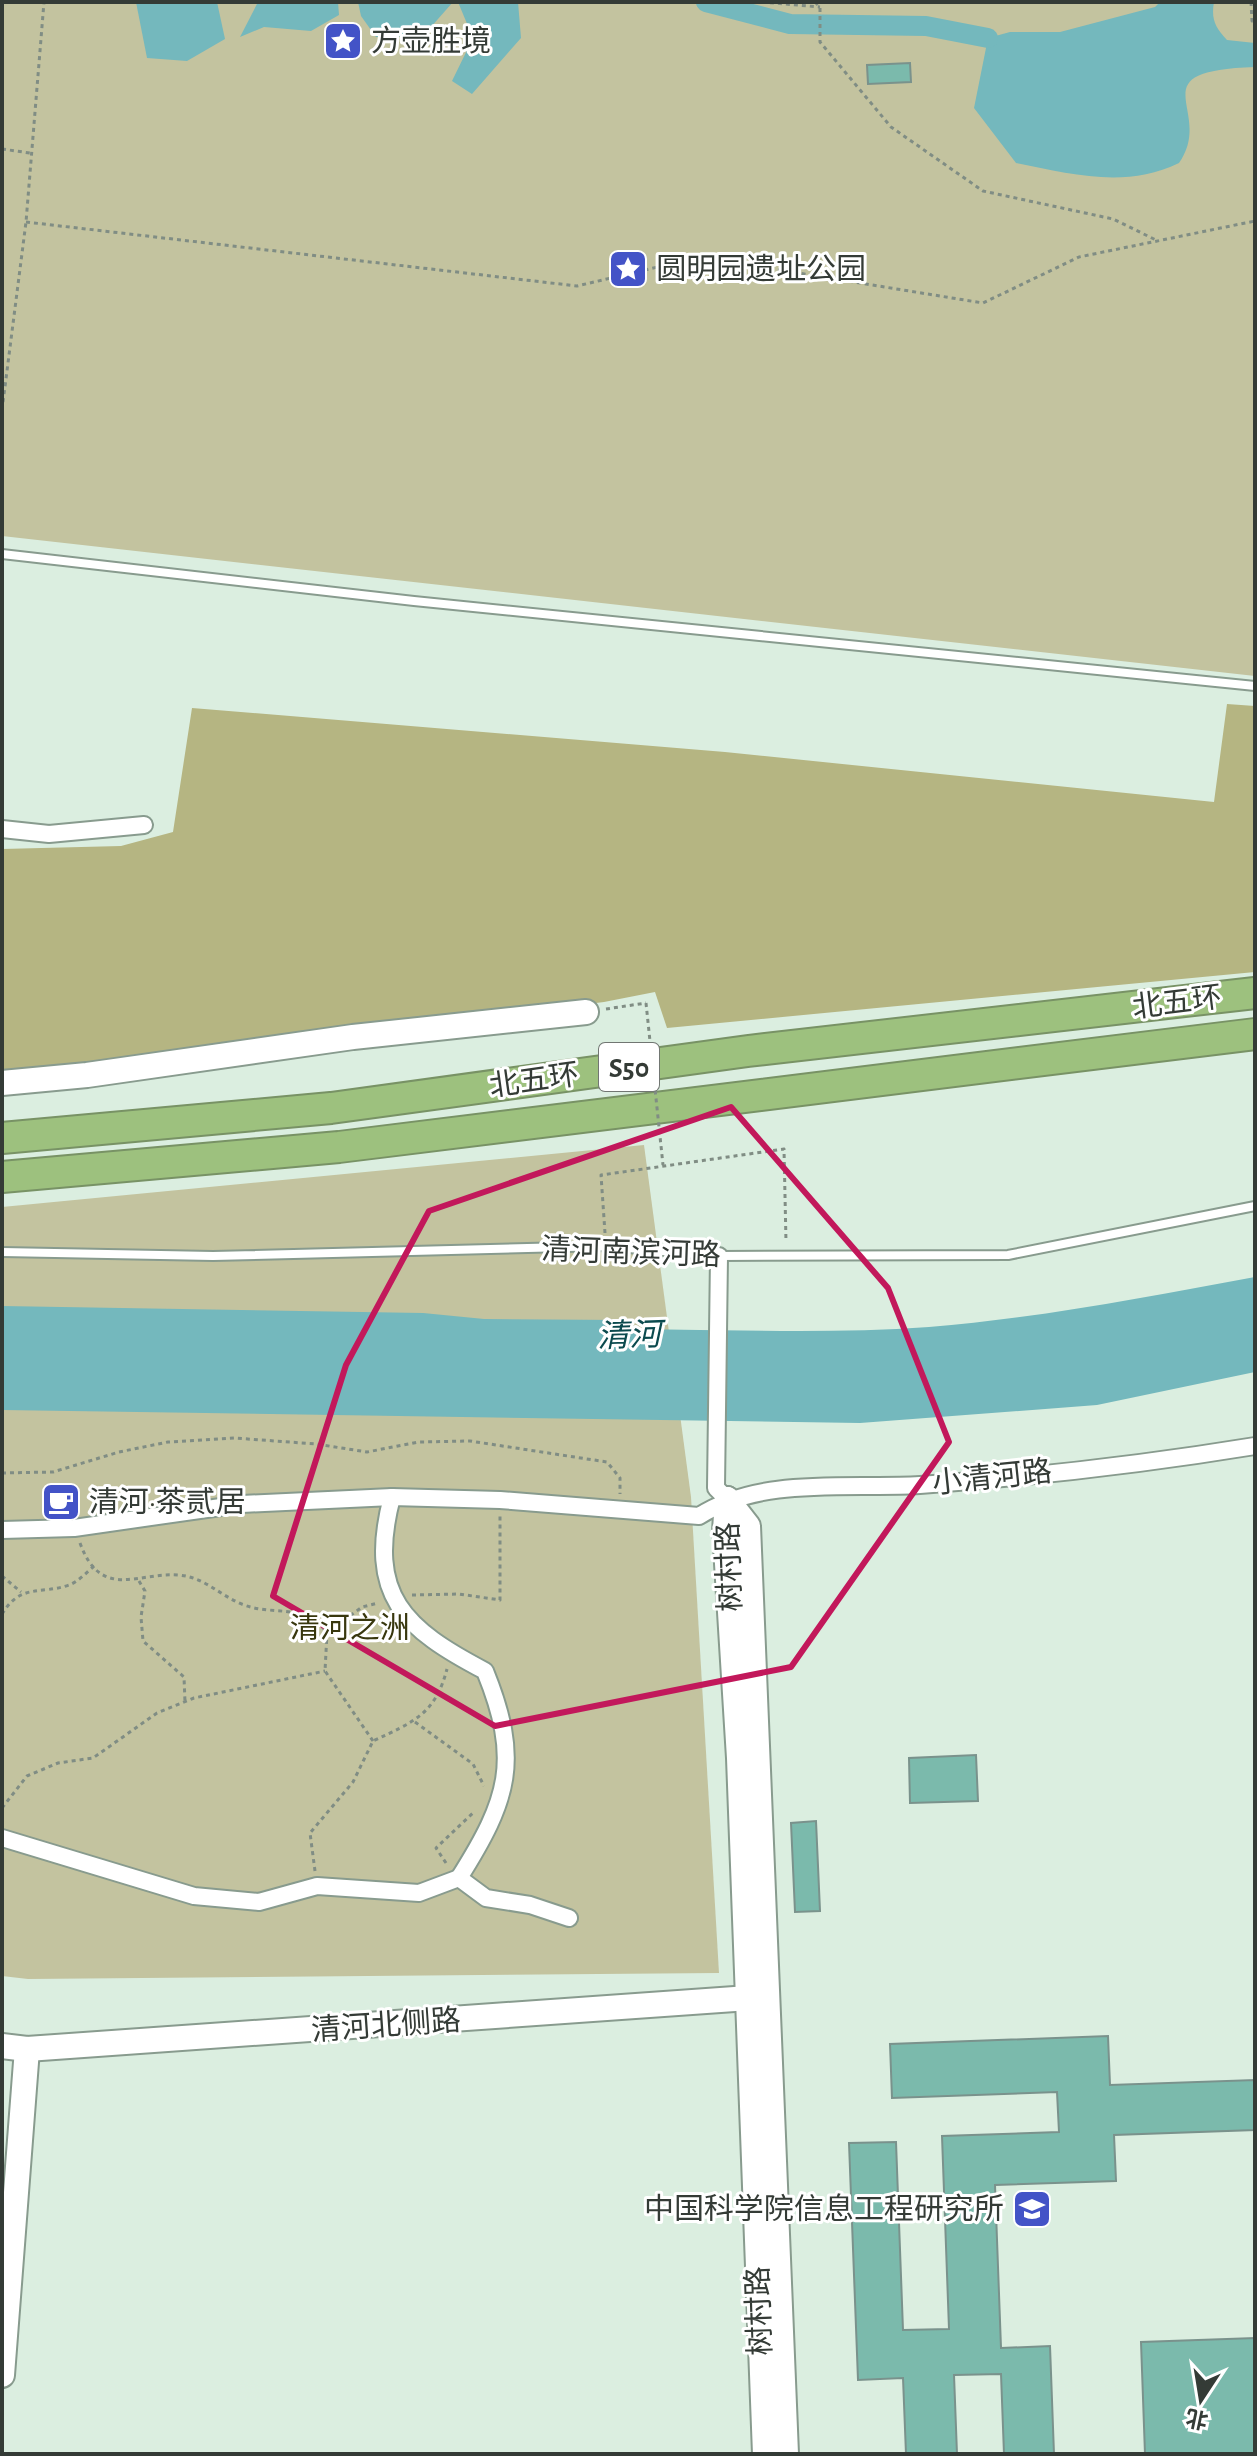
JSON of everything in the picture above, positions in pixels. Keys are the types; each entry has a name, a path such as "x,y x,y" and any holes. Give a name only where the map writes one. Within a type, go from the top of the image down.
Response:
{"highway":[{"name":"北五环","path":"2,1138 331,1108 748,1051 1255,993"},
{"name":"北五环","path":"2,1177 339,1147 1255,1034"}],"street":[{"path":"2,829 49,834 144,825"},
{"path":"2,1083 87,1075 353,1037 586,1012"},
{"path":"719,1256 715,1463 716,1488 727,1499"},
{"name":"小清河路","path":"2,1530 74,1528 242,1504 392,1497 500,1500 699,1516 727,1499 779,1491 922,1485 1193,1456 1255,1446"},
{"path":"2,1838 194,1896 259,1902 317,1886 419,1893 459,1878 492,1825 508,1761 502,1713 485,1671 416,1628 395,1605 387,1572 392,1497"},
{"name":"树村路","path":"727,1499 725,1531 739,1758 759,1998 786,2454"},
{"path":"459,1878 486,1898 530,1905 569,1918"},
{"name":"树村路","path":"759,1998 765,2454"},
{"name":"清河北侧路","path":"2,2046 27,2049 759,1998"},
{"path":"2,2375 27,2049"}],"lane":[{"path":"2,554 414,601 1255,686"},
{"name":"清河南滨河路","path":"2,1252 213,1256 606,1246 719,1256 786,1258 1008,1255 1255,1206"}],"path":[{"path":"2,410 26,222 44,2"},
{"path":"762,2 820,7"},
{"path":"815,2 820,7 820,42 891,127 983,191 1113,219 1156,240"},
{"path":"1251,2 1252,21 1255,22"},
{"path":"2,149 32,153"},
{"path":"26,222 577,286 700,257 983,303 1079,257 1255,221"},
{"path":"586,1012 646,1003 663,1165"},
{"path":"606,1246 601,1175 784,1149 786,1258"},
{"path":"2,1473 53,1472 119,1452 168,1442 234,1438 316,1444 367,1452 419,1442 470,1441 522,1447 561,1458 607,1462 620,1478 621,1509"},
{"path":"74,1528 86,1559 113,1580 177,1575 210,1583 242,1605 271,1611 297,1610 322,1625 327,1633"},
{"path":"2,1614 11,1599 31,1591 70,1585 94,1566"},
{"path":"2,1576 21,1592"},
{"path":"138,1580 145,1591 141,1617 143,1641 184,1677 185,1702"},
{"path":"317,1886 310,1833 353,1782 373,1741 414,1721 432,1708 442,1690 452,1653"},
{"path":"2,1808 27,1776 58,1763 93,1758 157,1713 185,1702 325,1671"},
{"path":"414,1721 473,1764 485,1784 482,1796"},
{"path":"459,1878 436,1848 479,1807"}],"highlighted area":[{"path":"731,1107 888,1288 949,1442 791,1667 495,1726 273,1596 346,1365 429,1211"}],"green space":[{"name":"圆明园遗址公园","path":"2,2 1255,2 1255,676 2,536"},
{"path":"1227,704 1255,706 1255,972 667,1028 655,992 604,1002 81,1067 2,1073 2,849 121,846 173,832 192,708 725,752 1214,802"},
{"name":"清河之洲","path":"644,1145 691,1497 719,1973 28,1979 2,1976 2,1207"}],"water":[{"path":"136,2 217,2 225,39 187,61 147,58"},
{"path":"258,2 338,2 339,15 311,31 264,27 240,37"},
{"path":"358,2 453,2 423,36 376,37 361,16"},
{"path":"458,2 518,2 521,38 472,94 452,81 473,38"},
{"path":"1160,2 1214,2 1215,22 1227,40 1255,43 1255,67 1219,70 1197,76 1188,85 1188,144 1179,163 1139,176 1098,177 1016,163 974,108 988,38 1010,32 1060,32 1155,7"},
{"name":"清河","path":"1255,1277 1255,1372 1097,1405 860,1423 2,1410 2,1306 423,1313 484,1319 620,1320 624,1326 635,1329 856,1330 929,1327 1011,1318"}],"building":[{"path":"910,63 911,82 868,84 867,65"},
{"path":"976,1755 978,1801 910,1803 909,1758"},
{"path":"816,1821 820,1911 795,1912 791,1823"},
{"path":"1108,2036 1110,2085 1255,2080 1255,2130 1114,2135 1116,2181 995,2185 1001,2348 1050,2346 1054,2454 1004,2454 1001,2374 954,2375 957,2454 906,2454 903,2378 858,2380 849,2143 896,2142 903,2330 949,2329 942,2136 1059,2132 1057,2092 892,2098 890,2044"},
{"path":"1255,2338 1255,2454 1145,2454 1141,2342"}],"waterway":[{"path":"706,2 790,24 926,26 988,38"}],"place":[{"name":"方壶胜境","path":"343,41"},
{"name":"圆明园遗址公园","path":"628,269"},
{"name":"清河·茶贰居","path":"61,1502"},
{"name":"中国科学院信息工程研究所","path":"1032,2209"}]}
